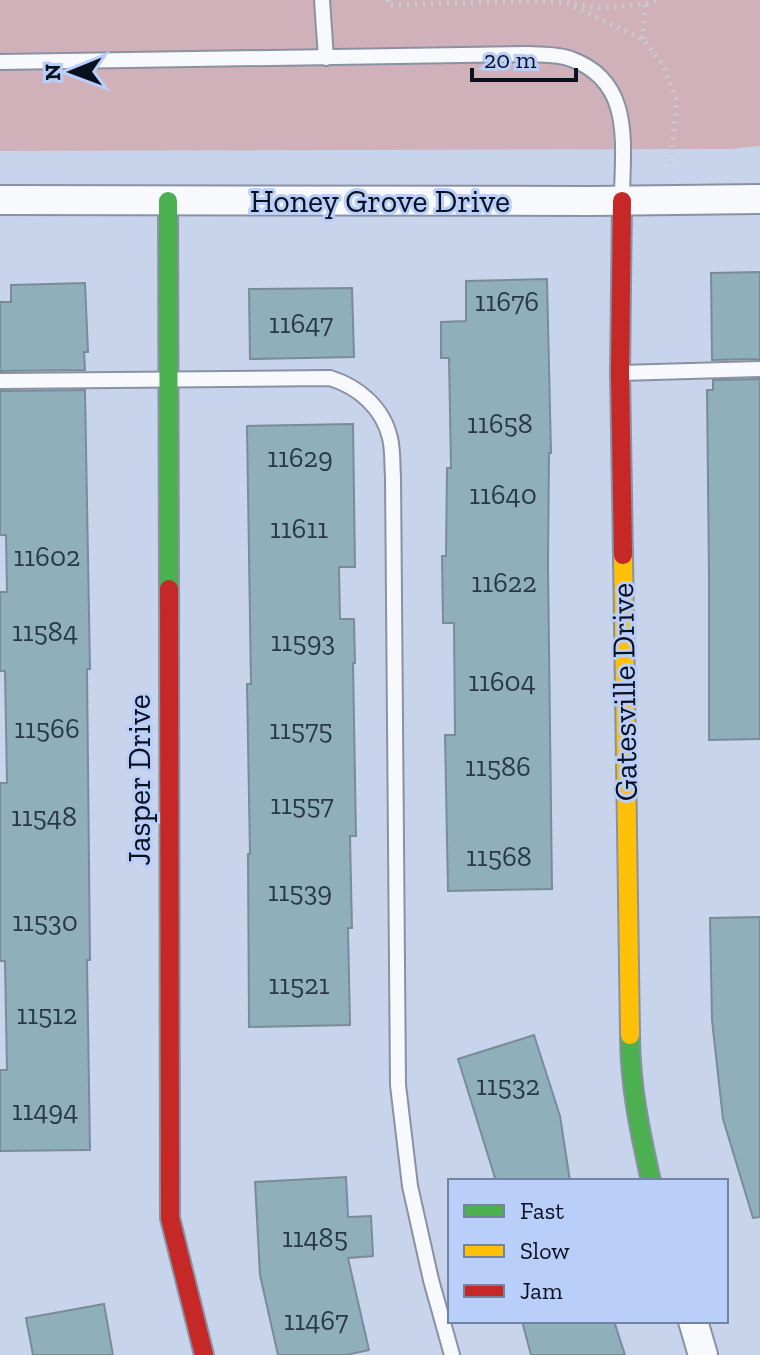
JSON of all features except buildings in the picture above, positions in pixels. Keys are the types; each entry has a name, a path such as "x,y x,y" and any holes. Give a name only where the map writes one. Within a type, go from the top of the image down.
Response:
{"street":[{"name":"Honey Grove Drive","path":"0,200 760,199"},
{"name":"Jasper Drive","path":"168,201 170,1218 204,1355"},
{"name":"Gatesville Drive","path":"622,201 620,373 630,1064 636,1112 651,1179"},
{"path":"694,1323 703,1355"}],"lane":[{"path":"322,0 326,58"},
{"path":"0,62 528,54 569,58 591,69 609,87 619,105 622,124 622,201"},
{"path":"620,373 760,369"},
{"path":"0,381 330,378 346,383 378,411 390,438 393,477 398,1085 410,1186 452,1355"}],"path":[{"path":"388,0 388,5 510,1 567,3 600,8 659,0"},
{"path":"567,3 643,39 663,65 677,101 670,164"},
{"path":"643,39 645,4"}],"shaded area":[{"path":"0,0 760,0 760,146 730,149 0,151"}],"traffic: fast":[{"path":"168,201 169,589"},
{"path":"630,1035 634,1090 651,1179"}],"traffic: slow":[{"path":"623,555 630,1035"}],"traffic: jam":[{"path":"622,201 620,373 623,555"},
{"path":"169,589 170,1218 204,1355"}]}
